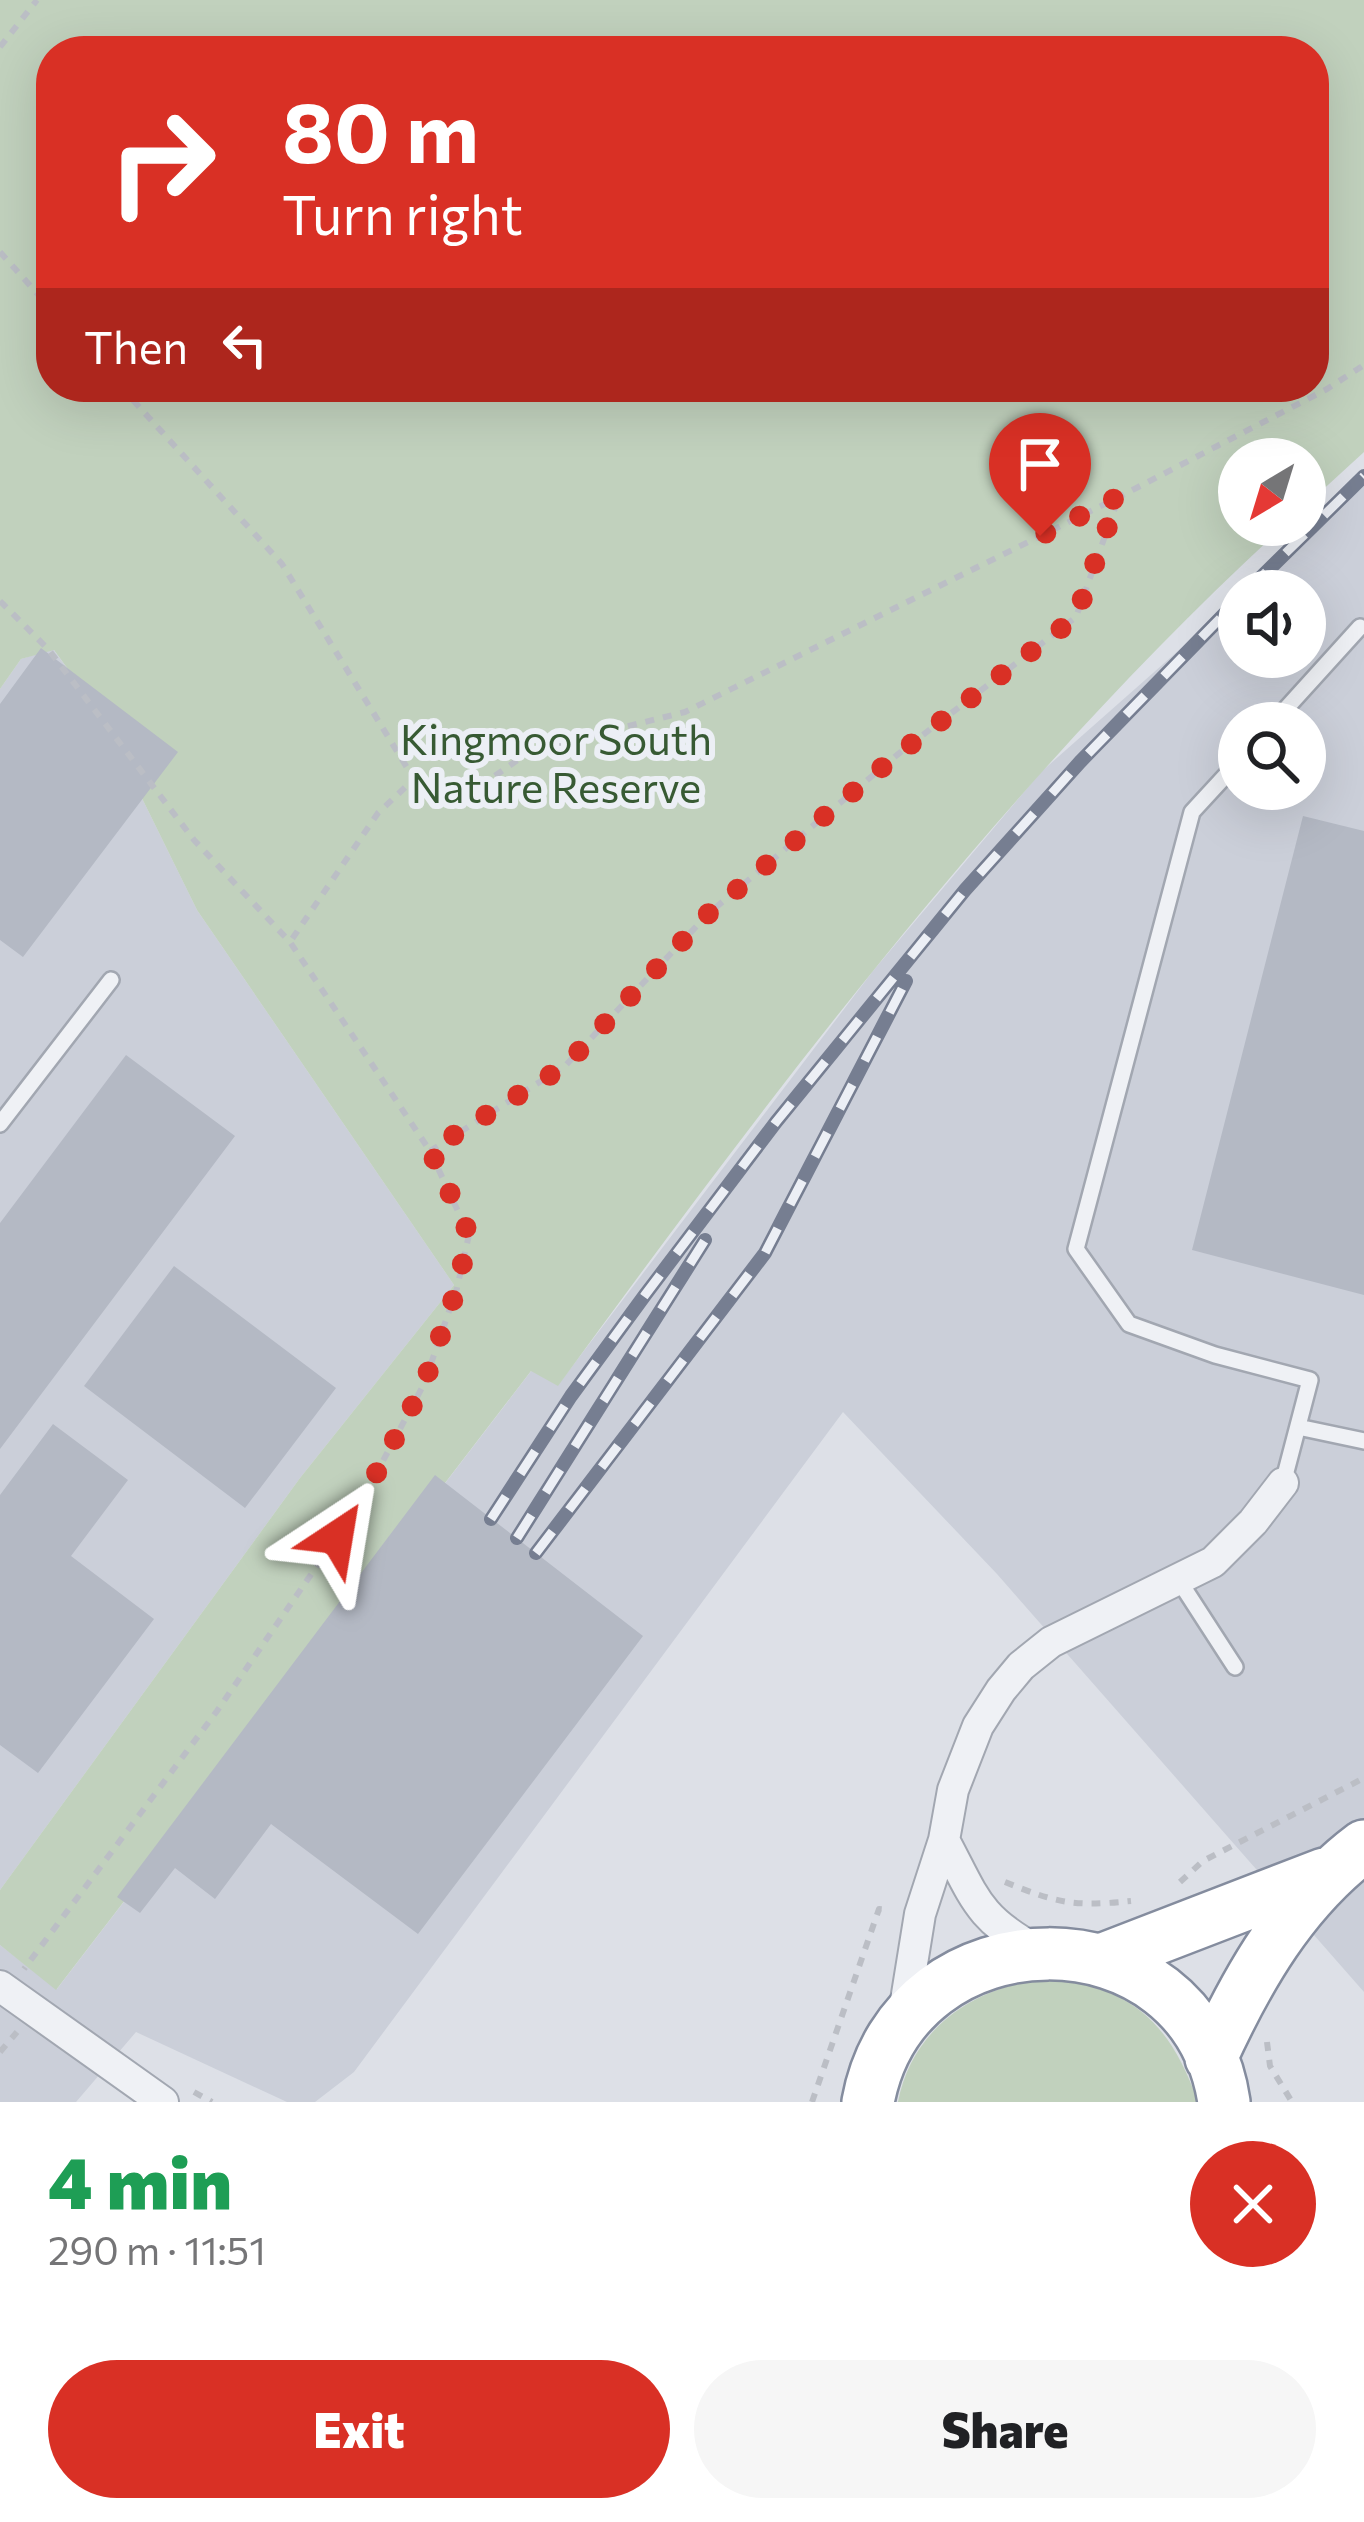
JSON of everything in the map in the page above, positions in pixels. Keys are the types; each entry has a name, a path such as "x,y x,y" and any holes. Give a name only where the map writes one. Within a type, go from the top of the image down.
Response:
{"highway":[{"path":"1101,1960 1347,1859"},
{"path":"1218,2080 1251,1974 1347,1859"},
{"path":"868,2102 884,2050 902,2021 932,1992 966,1970 1038,1951 1101,1960 1136,1975 1192,2025 1218,2080"}],"street":[{"path":"902,2021 920,1914 944,1840 953,1790 978,1726 1021,1666 1084,1622 1213,1562 1283,1484"},
{"path":"944,1840 976,1907 1004,1933 1038,1951"},
{"path":"3,1989 163,2102"}],"lane":[{"path":"1292,702 1360,626"},
{"path":"1218,783 1192,812 1076,1249 1129,1324 1215,1355 1310,1381 1283,1484"},
{"path":"0,1124 111,980"},
{"path":"1298,1427 1364,1441"},
{"path":"1178,1579 1234,1666"}],"path":[{"path":"0,47 38,0"},
{"path":"0,252 36,292"},
{"path":"1329,388 1364,365"},
{"path":"135,402 282,564 414,778 466,796 532,750 685,712 1302,402"},
{"path":"430,1150 565,1066 708,914 897,755 1076,617 1118,497"},
{"path":"0,601 48,649 194,840 290,942 430,1150 469,1234 457,1288 424,1384 348,1521 217,1712 3,1989"},
{"path":"290,942 378,813 414,778"},
{"path":"812,2102 879,1909"}],"shaded area":[{"path":"1364,486 1364,1992 997,1574 843,1412 354,2072 315,2102 287,2102 136,2032 76,2102 0,2102 0,1945 57,1989 532,1370 558,1385 873,971 1041,772 1218,616 1218,678 1326,678 1326,570 1269,570 1296,546 1326,546 1326,520"},
{"path":"53,649 100,713 197,910 454,1285 300,1478 0,1890 0,689 21,659"}],"green space":[{"name":"Kingmoor South Nature Reserve","path":"0,0 1364,0 1364,452 1326,487 1326,438 1218,438 1218,546 1263,546 1238,570 1218,570 1218,589 1086,724 900,937 726,1159 558,1386 531,1371 56,1990 0,1945 0,1890 300,1478 454,1285 197,910 100,713 54,650 21,659 0,689"},
{"path":"1046,1979 1102,1990 1144,2014 1175,2050 1198,2102 898,2102 917,2053 951,2015 995,1991"}],"building":[{"path":"41,648 178,752 23,957 0,940 0,704"},
{"path":"1303,816 1364,831 1364,1295 1192,1250"},
{"path":"126,1055 235,1136 0,1449 0,1223"},
{"path":"174,1266 336,1388 245,1508 84,1386"},
{"path":"53,1424 128,1480 71,1556 154,1619 38,1773 0,1745 0,1495"},
{"path":"435,1475 643,1636 418,1934 271,1824 215,1899 175,1868 140,1913 117,1897"}],"railway":[{"path":"1268,570 1364,476"},
{"path":"491,1519 571,1396 776,1122 965,890 1080,762 1218,621"},
{"path":"536,1553 765,1253 906,981"},
{"path":"517,1538 705,1240"}],"route":[{"path":"337,1537 424,1384 457,1288 469,1234 430,1150 565,1066 708,914 897,755 1076,617 1118,497 1040,536"}]}
